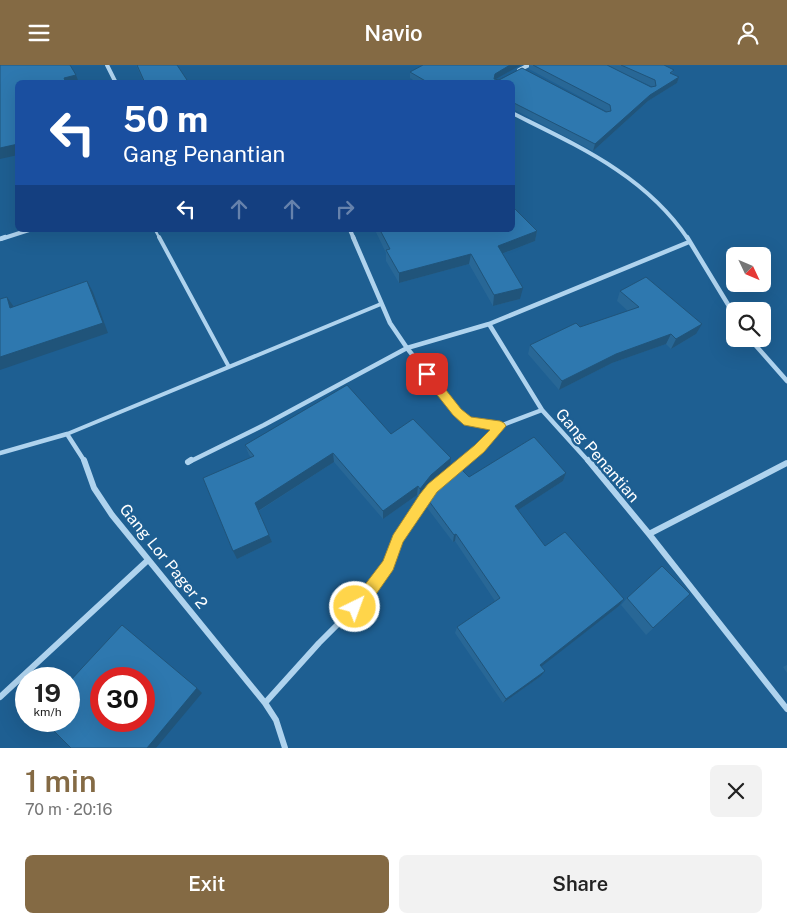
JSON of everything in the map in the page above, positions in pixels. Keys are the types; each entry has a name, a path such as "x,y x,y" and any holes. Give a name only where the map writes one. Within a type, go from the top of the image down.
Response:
{"street":[{"path":"107,65 114,80"},
{"path":"512,74 529,65"},
{"path":"520,69 529,74"},
{"path":"515,115 587,151 633,179 665,208 690,242 726,302"},
{"path":"0,239 23,232"},
{"name":"Gang Penantian","path":"351,232 390,323 407,349 457,412 468,421 500,426 542,410 574,444 649,534 787,709"},
{"path":"188,462 264,425 407,349 489,324 690,242"},
{"path":"489,324 542,410"},
{"path":"757,347 787,381"},
{"path":"453,471 480,448 500,426"},
{"path":"0,453 67,434"},
{"name":"Gang Lor Pager 2","path":"67,434 84,460 94,487 148,561 212,636 265,703 276,720 285,748"},
{"path":"649,534 787,463"},
{"path":"265,703 317,645 367,595 388,565 398,539 417,508 433,488 446,477"},
{"path":"0,697 148,561"}],"lane":[{"path":"156,232 229,367"},
{"path":"67,434 381,304"}],"building":[{"path":"0,65 70,65 76,75 64,78 65,80 15,80 15,145 0,148"},
{"path":"137,65 177,65 187,80 144,80"},
{"path":"423,65 510,65 495,74 494,79 499,80 424,80 410,72"},
{"path":"533,65 607,65 651,87 656,86 655,80 621,65 664,65 674,70 670,73 679,77 650,95 595,144 515,104 515,80 499,80 522,68 606,112 611,111 610,105"},
{"path":"515,209 537,231 498,246 523,288 494,295 471,254 399,273 386,250 390,249 381,232 515,232"},
{"path":"646,277 702,324 676,339 671,334 616,354 562,381 530,345 576,323 580,327 639,307 620,291"},
{"path":"87,281 103,323 0,357 0,299 7,297 10,308"},
{"path":"347,385 391,434 413,419 451,458 431,475 420,489 418,486 383,511 333,453 255,503 269,535 233,551 203,478 254,456 245,445"},
{"path":"534,437 566,473 515,506 545,546 565,532 624,599 540,665 545,671 506,699 457,627 500,598 456,534 454,535 426,497 438,483 458,466 469,477"},
{"path":"662,566 690,594 653,628 627,598"},
{"path":"122,625 197,688 147,748 71,748 55,732 80,732 80,670"}],"route":[{"path":"355,607 367,595 388,565 398,539 417,508 433,488 480,448 500,426 468,421 457,412 427,374"}]}
